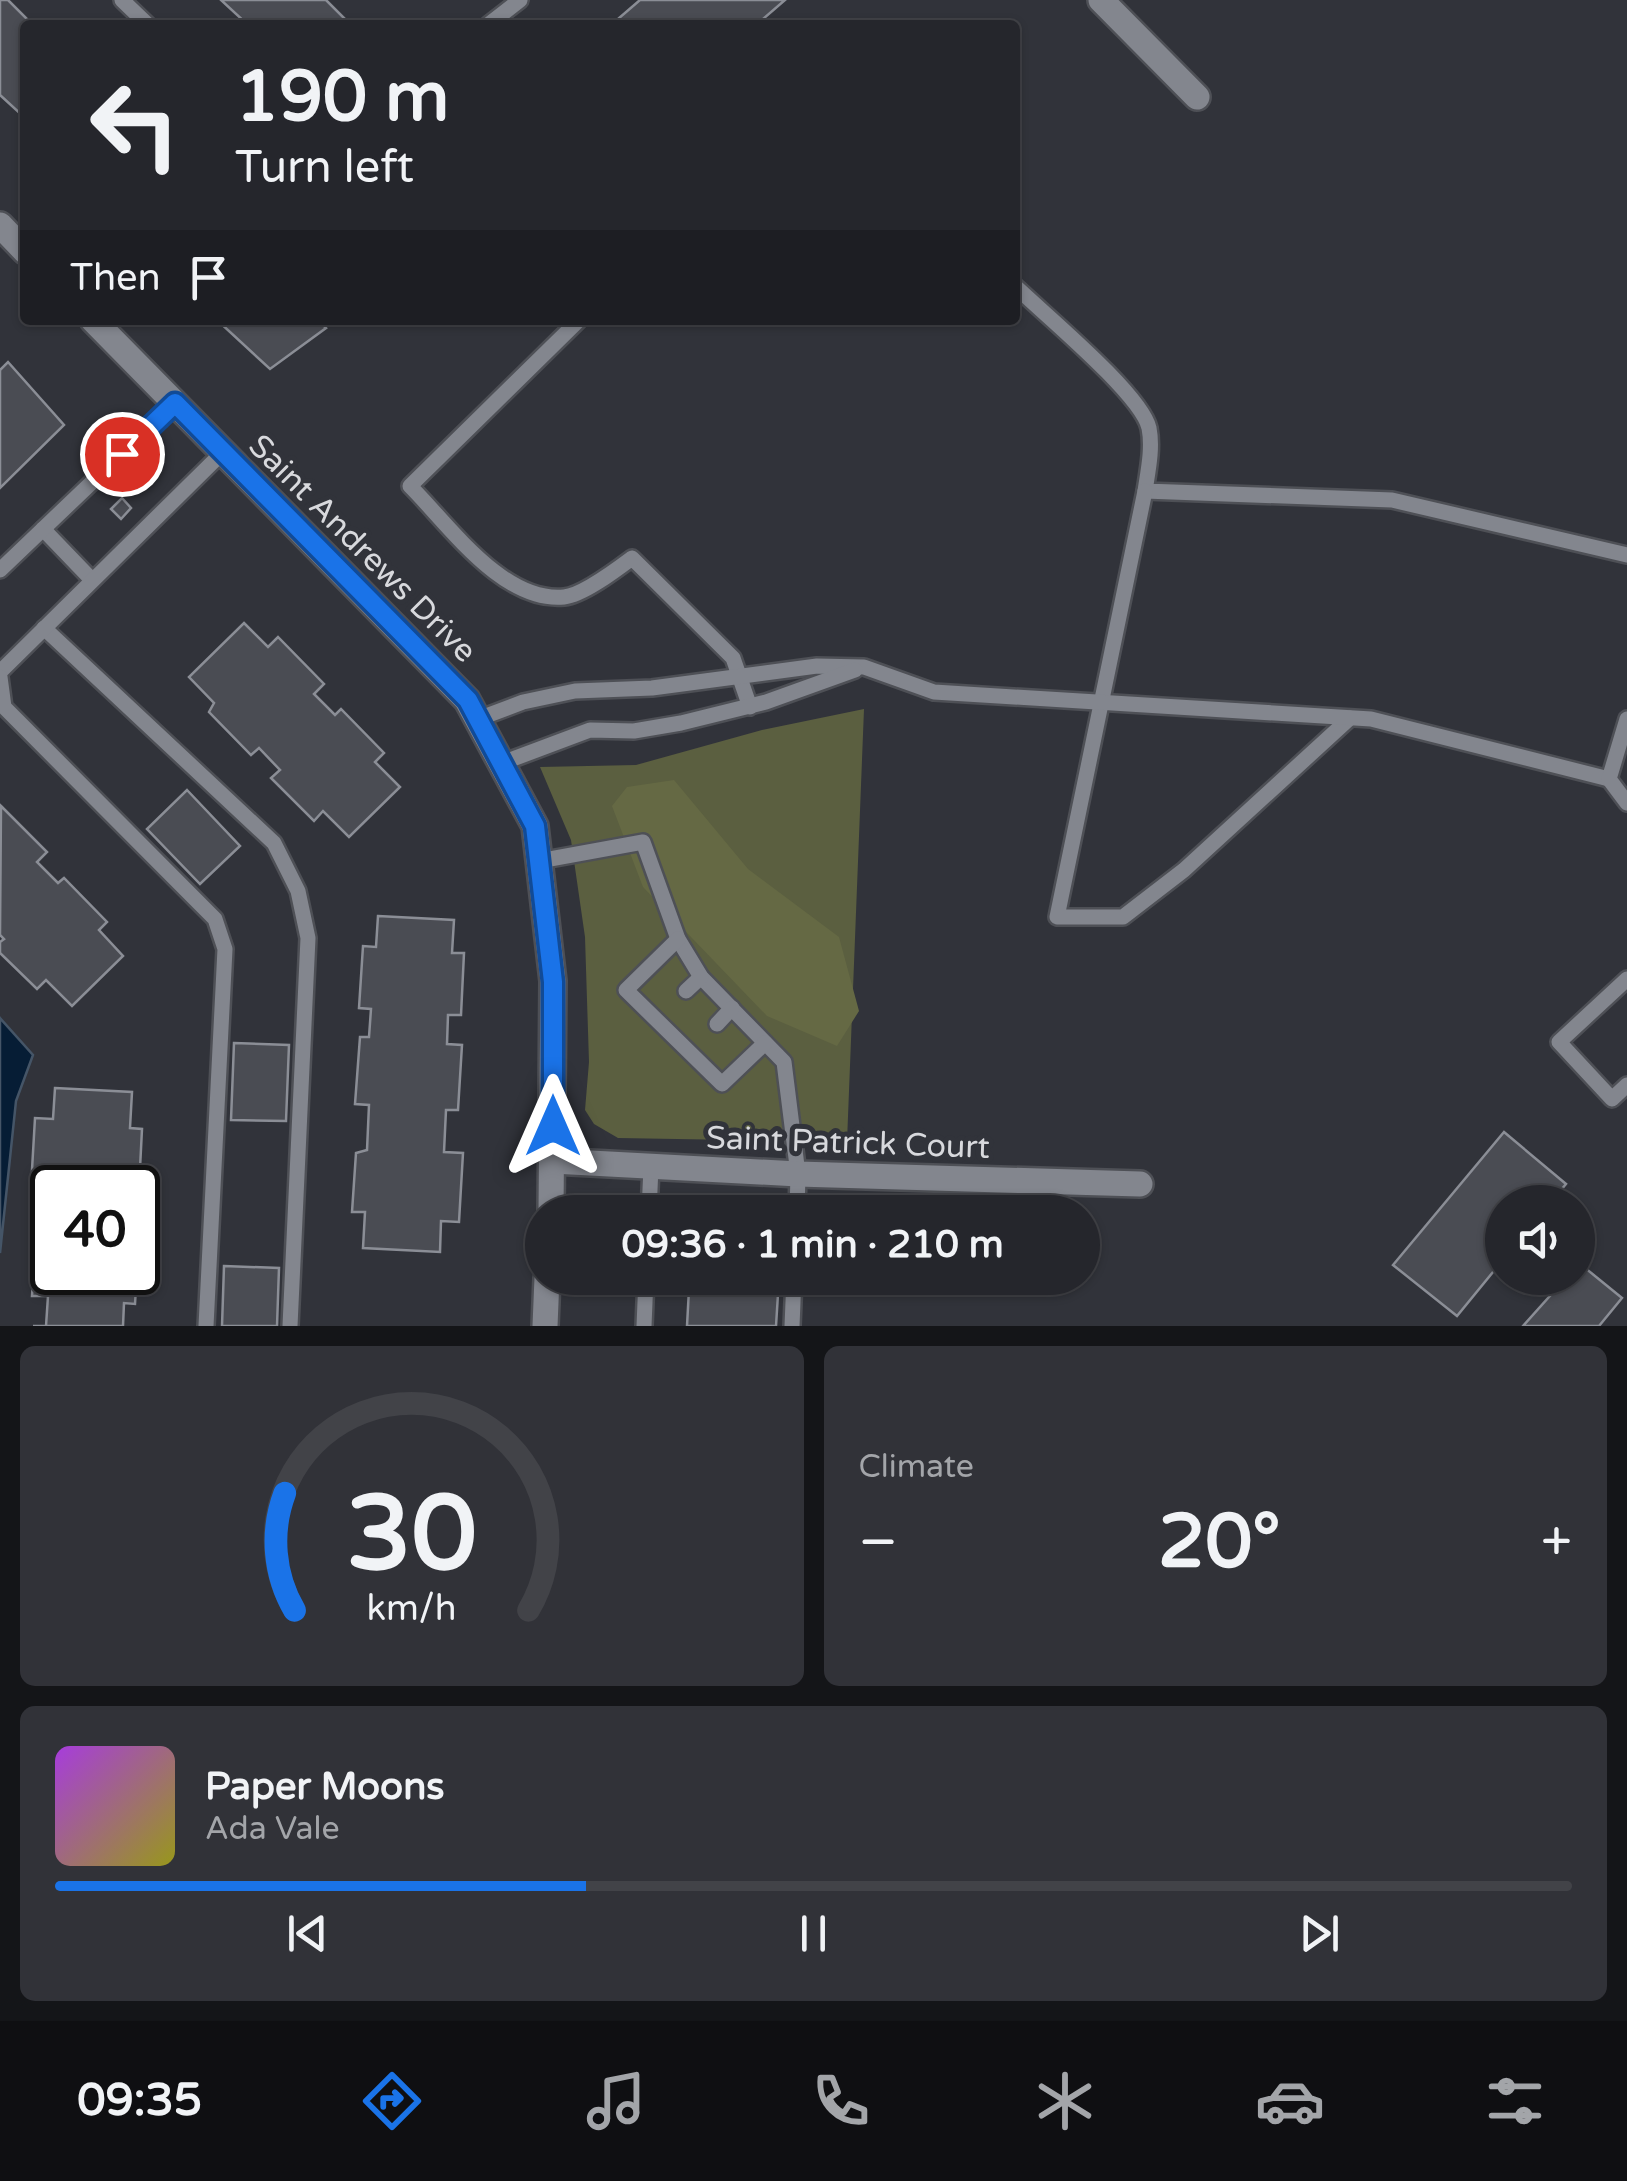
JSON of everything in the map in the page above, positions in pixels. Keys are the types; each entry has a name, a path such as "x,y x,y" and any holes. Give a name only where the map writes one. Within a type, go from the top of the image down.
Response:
{"street":[{"path":"1102,0 1197,97"},
{"path":"0,225 20,245"},
{"name":"Saint Andrews Drive","path":"99,325 468,700 535,826 553,982 551,1195"},
{"name":"Saint Patrick Court","path":"553,1162 1140,1184"},
{"path":"545,1326 547,1295"}],"lane":[{"path":"122,0 143,20"},
{"path":"494,20 520,0"},
{"path":"1020,291 1135,401 1148,426 1150,450 1057,916 1122,917 1184,870 1350,718"},
{"path":"574,325 410,486 495,574 526,592 566,597 611,574 632,558 733,658 750,707"},
{"path":"0,570 175,403"},
{"path":"206,1326 225,949 214,919 4,706 0,674 223,452"},
{"path":"1145,490 1392,500 1627,555"},
{"path":"43,530 92,580"},
{"path":"44,628 274,843 298,891 308,938 290,1326"},
{"path":"478,720 523,702 575,691 652,688 817,666 864,667 934,692 1371,719 1609,779 1627,804"},
{"path":"502,763 590,730 634,731 750,707 864,667"},
{"path":"1609,779 1627,719"},
{"path":"540,862 642,842 678,940 701,977 784,1062 798,1174 797,1195"},
{"path":"678,940 626,990 661,1016 722,1084 766,1043"},
{"path":"686,992 701,977"},
{"path":"1627,980 1559,1042 1612,1099 1627,1085"},
{"path":"717,1024 732,1008"},
{"path":"650,1195 651,1167"},
{"path":"644,1326 645,1295"},
{"path":"792,1326 793,1295"}],"green space":[{"path":"864,709 847,1142 618,1138 594,1124 585,1110 589,1062 585,937 571,840 540,767 636,765 762,730"},
{"path":"674,780 748,869 839,937 859,1011 837,1046 767,1016 643,887 612,806 627,787"}],"water":[{"path":"0,1018 33,1055 16,1101 0,1253"}],"building":[{"path":"0,0 8,0 28,20 20,20 20,113 0,95"},
{"path":"221,0 326,0 346,20 243,20"},
{"path":"640,0 785,0 762,20 617,20"},
{"path":"222,325 326,328 270,369"},
{"path":"8,362 64,425 0,488 0,370"},
{"path":"122,498 131,508 121,519 111,509"},
{"path":"244,623 268,647 278,637 324,684 314,694 335,715 341,709 384,753 375,762 400,787 349,837 323,811 314,821 271,778 280,770 259,748 251,755 209,712 214,703 189,677"},
{"path":"187,790 240,846 200,884 147,829"},
{"path":"1,806 47,852 37,862 58,883 64,878 107,922 99,930 123,956 72,1006 46,980 37,989 0,953 0,942 4,939 0,935"},
{"path":"378,916 454,920 452,953 464,953 461,1015 448,1015 447,1044 462,1045 458,1110 446,1110 444,1152 463,1153 459,1222 441,1221 440,1252 363,1248 365,1212 352,1212 356,1153 367,1150 369,1105 355,1104 360,1037 369,1037 371,1009 359,1008 363,946 376,947"},
{"path":"234,1043 289,1045 286,1121 231,1120"},
{"path":"55,1088 132,1092 130,1128 142,1129 140,1165 32,1165 35,1118 53,1119"},
{"path":"1504,1132 1566,1184 1485,1185 1485,1282 1457,1316 1393,1265"},
{"path":"224,1266 279,1268 277,1326 222,1326"},
{"path":"1595,1276 1622,1298 1599,1326 1523,1326 1551,1295 1595,1295"},
{"path":"32,1295 136,1295 135,1304 124,1303 123,1326 46,1326 48,1296"},
{"path":"689,1295 778,1295 776,1326 687,1326"}],"route":[{"path":"122,454 175,403 468,700 535,826 553,982 553,1126"}]}
